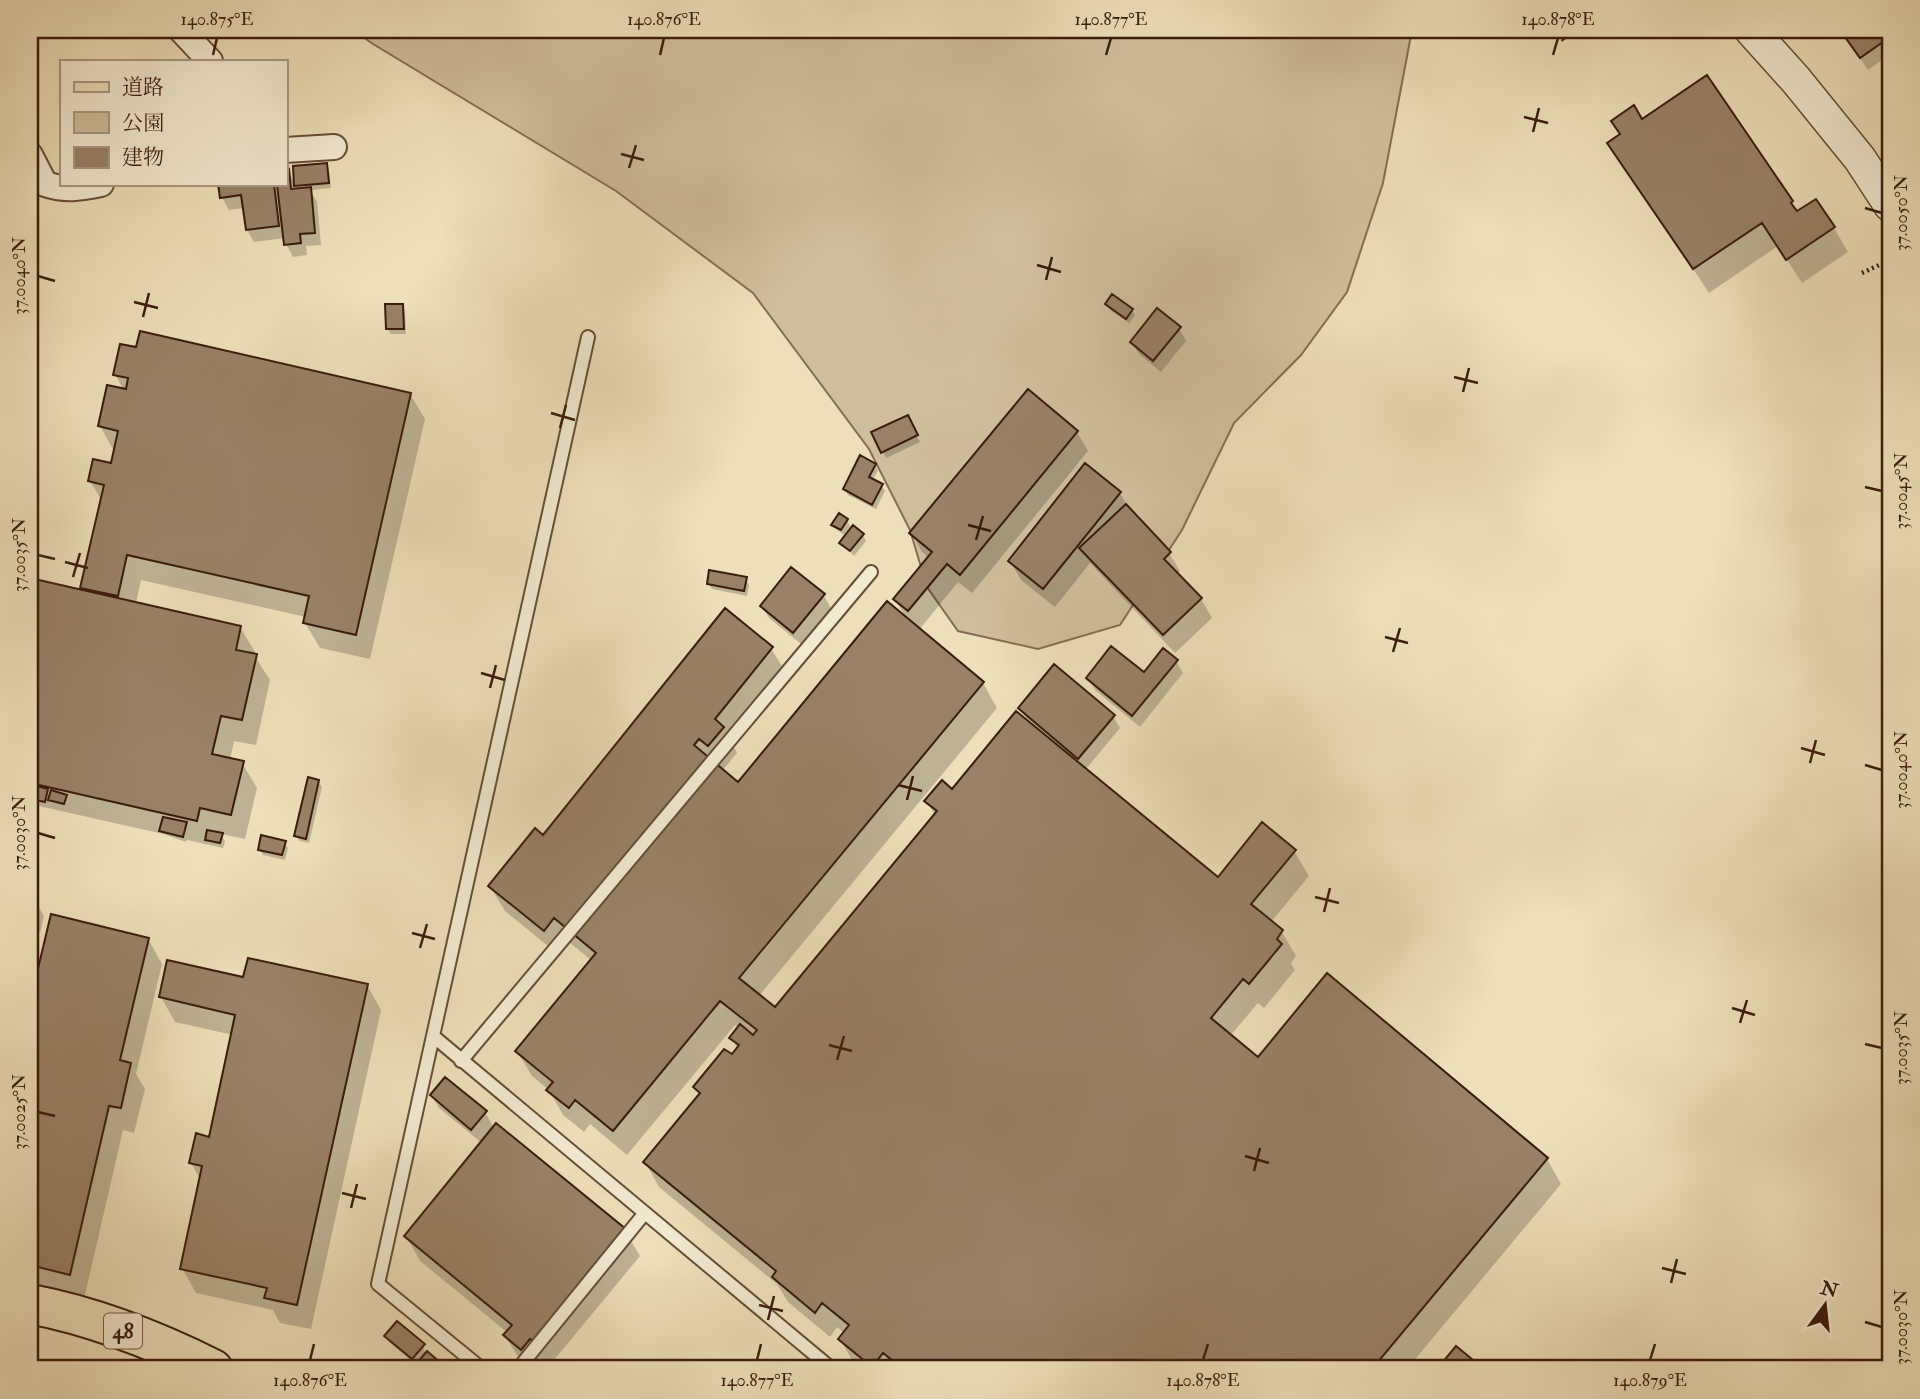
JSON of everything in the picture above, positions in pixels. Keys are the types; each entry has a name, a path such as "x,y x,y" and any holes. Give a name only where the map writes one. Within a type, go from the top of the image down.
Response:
{"main road":[{"name":"48","path":"30,1304 73,1312 178,1352 213,1369"}],"street":[{"path":"181,30 209,60"},
{"path":"1751,30 1796,80 1860,159 1890,205"},
{"path":"287,150 334,147"},
{"path":"30,155 45,184 63,189 86,186"}],"lane":[{"path":"482,1369 378,1284 588,337"},
{"path":"461,1060 872,572"},
{"path":"433,1036 832,1369"},
{"path":"518,1369 644,1214"}],"path":[{"path":"1556,30 1566,43"},
{"path":"1862,273 1890,260"}],"green space":[{"path":"353,30 1412,30 1383,183 1347,292 1301,355 1234,423 1182,530 1120,625 1038,649 958,631 927,587 910,530 869,449 753,293 616,191"}],"building":[{"path":"1840,30 1890,30 1890,37 1860,58"},
{"path":"1707,75 1793,201 1791,203 1797,211 1816,199 1835,227 1786,260 1762,223 1693,269 1607,143 1620,134 1611,121 1634,105 1642,119"},
{"path":"327,163 329,183 294,186 293,166"},
{"path":"287,170 291,189 311,187 315,233 300,234 301,243 284,245 277,186 287,186"},
{"path":"218,186 274,186 279,226 246,230 241,195 220,198"},
{"path":"1112,294 1133,309 1126,319 1105,304"},
{"path":"385,304 403,304 404,329 386,329"},
{"path":"1157,308 1181,327 1153,361 1130,342"},
{"path":"140,331 411,393 356,635 303,623 309,596 127,555 118,596 80,588 104,485 88,481 93,459 111,463 118,431 98,426 107,385 126,389 128,378 113,375 120,344 136,347"},
{"path":"1028,389 1078,431 960,575 947,564 908,611 893,599 932,552 909,533"},
{"path":"908,415 918,435 881,453 871,432"},
{"path":"860,455 876,464 869,477 883,484 872,505 843,489"},
{"path":"1085,463 1121,492 1043,589 1008,561"},
{"path":"1126,504 1171,552 1164,559 1202,598 1163,635 1079,548"},
{"path":"839,513 848,519 841,530 831,525"},
{"path":"853,525 864,534 850,551 839,543"},
{"path":"791,567 825,594 793,633 760,606"},
{"path":"709,570 747,577 744,591 707,584"},
{"path":"30,578 241,626 236,650 257,654 242,720 221,716 212,754 244,761 231,815 200,808 197,821 30,783"},
{"path":"887,601 984,682 739,978 775,1007 937,811 924,801 942,780 952,789 1016,711 1218,877 1262,822 1296,850 1251,904 1283,930 1277,939 1282,944 1249,984 1243,979 1211,1018 1258,1057 1327,973 1548,1158 1372,1369 903,1369 883,1353 872,1367 838,1339 849,1325 822,1303 815,1313 772,1277 776,1271 643,1162 700,1093 693,1087 724,1049 732,1054 739,1045 729,1038 740,1024 753,1035 757,1030 720,1001 613,1131 575,1100 569,1108 546,1090 553,1082 515,1051 596,953 554,918 544,931 488,886 535,828 543,835 725,608 773,647 715,719 724,727 708,746 699,739 694,745 738,782"},
{"path":"1111,646 1144,672 1163,648 1178,660 1132,716 1086,678"},
{"path":"1054,664 1115,715 1078,759 1018,708"},
{"path":"308,777 319,780 306,839 294,836"},
{"path":"30,784 48,789 45,802 30,799"},
{"path":"51,790 67,795 64,804 48,800"},
{"path":"163,817 187,822 183,837 159,831"},
{"path":"207,830 223,833 220,843 205,840"},
{"path":"261,835 286,841 282,855 258,850"},
{"path":"30,901 38,902 33,921 30,921"},
{"path":"51,914 149,938 120,1060 131,1063 121,1108 109,1106 70,1275 30,1265 30,1002"},
{"path":"248,958 368,984 297,1305 264,1298 267,1288 180,1269 202,1166 189,1163 196,1133 209,1137 235,1015 159,997 167,960 243,977"},
{"path":"445,1077 487,1111 471,1130 430,1095"},
{"path":"496,1123 627,1230 534,1342 530,1339 521,1350 503,1335 512,1325 404,1236"},
{"path":"397,1321 425,1344 412,1359 384,1336"},
{"path":"1456,1346 1484,1369 1437,1369"},
{"path":"427,1351 441,1363 436,1369 425,1369 417,1363"}]}
